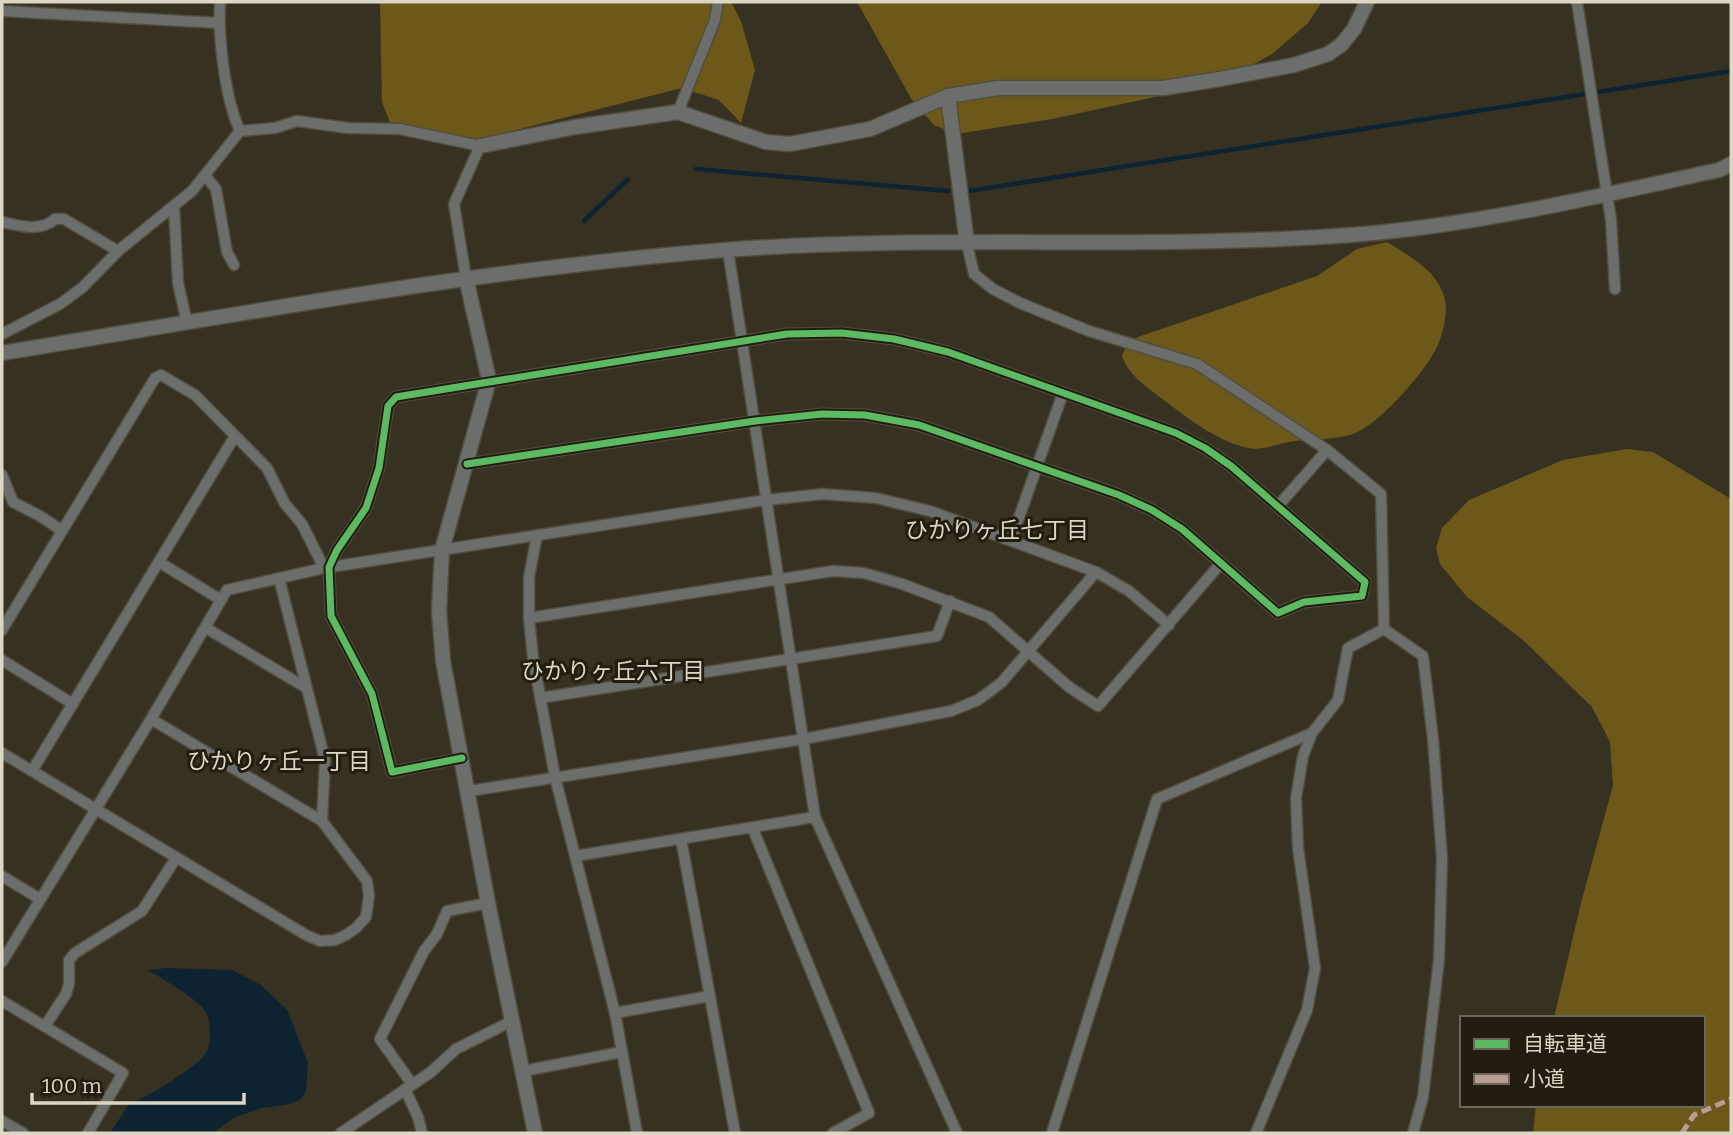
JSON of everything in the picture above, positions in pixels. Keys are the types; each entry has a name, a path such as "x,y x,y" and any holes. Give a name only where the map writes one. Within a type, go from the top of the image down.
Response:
{"street":[{"path":"219,2 227,91 240,131"},
{"path":"678,112 715,20 718,2"},
{"path":"2,334 60,304 83,287 118,251 192,191 240,131 275,128 297,121 348,128 400,129 480,146 575,127 678,112 766,142 790,144 870,129 948,96 998,88 1163,88 1294,65 1328,54 1341,45 1354,30 1367,2"},
{"path":"1577,2 1611,220 1615,289"},
{"path":"2,11 219,23"},
{"path":"948,96 967,244 974,274 993,289 1089,331 1197,364 1327,450 1381,494 1384,629"},
{"path":"480,146 454,204 466,278 488,380 442,550 439,611 443,661 488,903 535,1133"},
{"path":"2,353 466,278 576,264 728,250 846,245 1225,241 1350,235 1424,228 1607,195 1719,170 1731,164"},
{"path":"205,175 216,189 227,252 234,265"},
{"path":"174,206 178,283 187,323"},
{"path":"2,222 36,227 47,226 55,219 64,219 118,251"},
{"path":"728,250 815,817 957,1133"},
{"path":"326,567 366,508 379,468 388,406 396,397 488,380 787,334 842,333 894,338 948,352 1175,433 1205,448 1231,466 1365,582 1362,596 1304,602 1278,612 1182,529 1152,510 1119,495 919,425 865,415 822,414 755,421 467,464"},
{"path":"2,630 155,378 161,375 195,395 267,468 285,504 302,524 326,567 331,616 372,694 392,772 462,758"},
{"path":"1011,540 1063,393"},
{"path":"32,771 235,436"},
{"path":"1278,506 1327,450"},
{"path":"2,475 13,502 61,530"},
{"path":"2,962 206,628 226,590 326,567 766,500 823,494 876,498 930,511 1096,572 1129,591 1168,625"},
{"path":"537,534 529,577 529,618 540,698 555,777 615,1013 637,1133"},
{"path":"159,562 221,600"},
{"path":"529,618 833,571 864,573 950,601 989,617 1069,687 1098,706 1221,563"},
{"path":"469,791 804,739 951,711 978,700 1001,683 1096,572"},
{"path":"279,578 325,760 322,821"},
{"path":"540,698 937,636 950,601"},
{"path":"206,628 306,687"},
{"path":"1256,1133 1307,1010 1315,968 1298,848 1296,798 1303,756 1312,733 1338,700 1348,648 1384,629"},
{"path":"1384,629 1423,656 1433,739 1442,858 1439,959 1423,1097 1413,1133"},
{"path":"2,660 73,704"},
{"path":"2,752 306,935 320,941 335,940 356,928 366,917 369,896 367,881 322,821 151,719"},
{"path":"1052,1133 1157,799 1312,733"},
{"path":"575,856 815,817"},
{"path":"752,829 869,1113 834,1133"},
{"path":"681,839 735,1133"},
{"path":"45,1026 66,994 69,984 69,960 75,953 142,911 176,858"},
{"path":"2,876 40,899"},
{"path":"422,1133 409,1087 380,1039 447,911 488,903"},
{"path":"615,1013 710,996"},
{"path":"2,1001 123,1073 88,1133"},
{"path":"341,1133 431,1072 456,1049 512,1021"},
{"path":"523,1071 622,1052"},
{"path":"2,1121 23,1133"}],"shaded area":[{"path":"380,2 731,2 741,21 755,70 741,123 719,100 682,88 460,144 391,125 382,102"},
{"path":"857,2 1322,2 1308,23 1272,54 1227,79 1052,119 956,134 934,125 912,100"},
{"path":"1387,242 1418,262 1432,275 1444,298 1445,319 1437,347 1412,383 1388,409 1353,434 1259,448 1237,445 1206,430 1178,411 1141,382 1125,363 1122,355 1127,345 1138,337 1317,276 1357,249"},
{"path":"1627,449 1653,452 1731,499 1731,1133 1533,1133 1536,1107 1705,1107 1705,1016 1554,1016 1613,785 1610,742 1592,707 1523,640 1467,597 1440,564 1436,548 1442,528 1469,500 1563,460"}],"water":[{"path":"148,970 232,970 261,985 287,1010 308,1063 306,1091 301,1099 291,1104 262,1108 235,1117 213,1133 110,1133 130,1103 147,1096 183,1073 202,1058 208,1049 210,1032 205,1011 187,995"}],"waterway":[{"path":"969,191 1731,71"},
{"path":"696,169 948,191"},
{"path":"584,221 628,179"}],"marked path":[{"path":"1682,1133 1694,1115 1731,1099"}],"cycle path":[{"path":"462,758 392,772 372,694 331,616 329,567 337,550 366,508 379,468 388,406 396,397 787,334 842,333 894,339 948,352 1176,433 1231,466 1365,582 1362,596 1304,602 1278,613 1182,529 1152,510 1119,495 919,425 865,415 822,414 755,421 467,464"}],"district":[{"name":"ひかりヶ丘七丁目","path":"997,530"},
{"name":"ひかりヶ丘六丁目","path":"613,671"},
{"name":"ひかりヶ丘一丁目","path":"279,761"}]}
